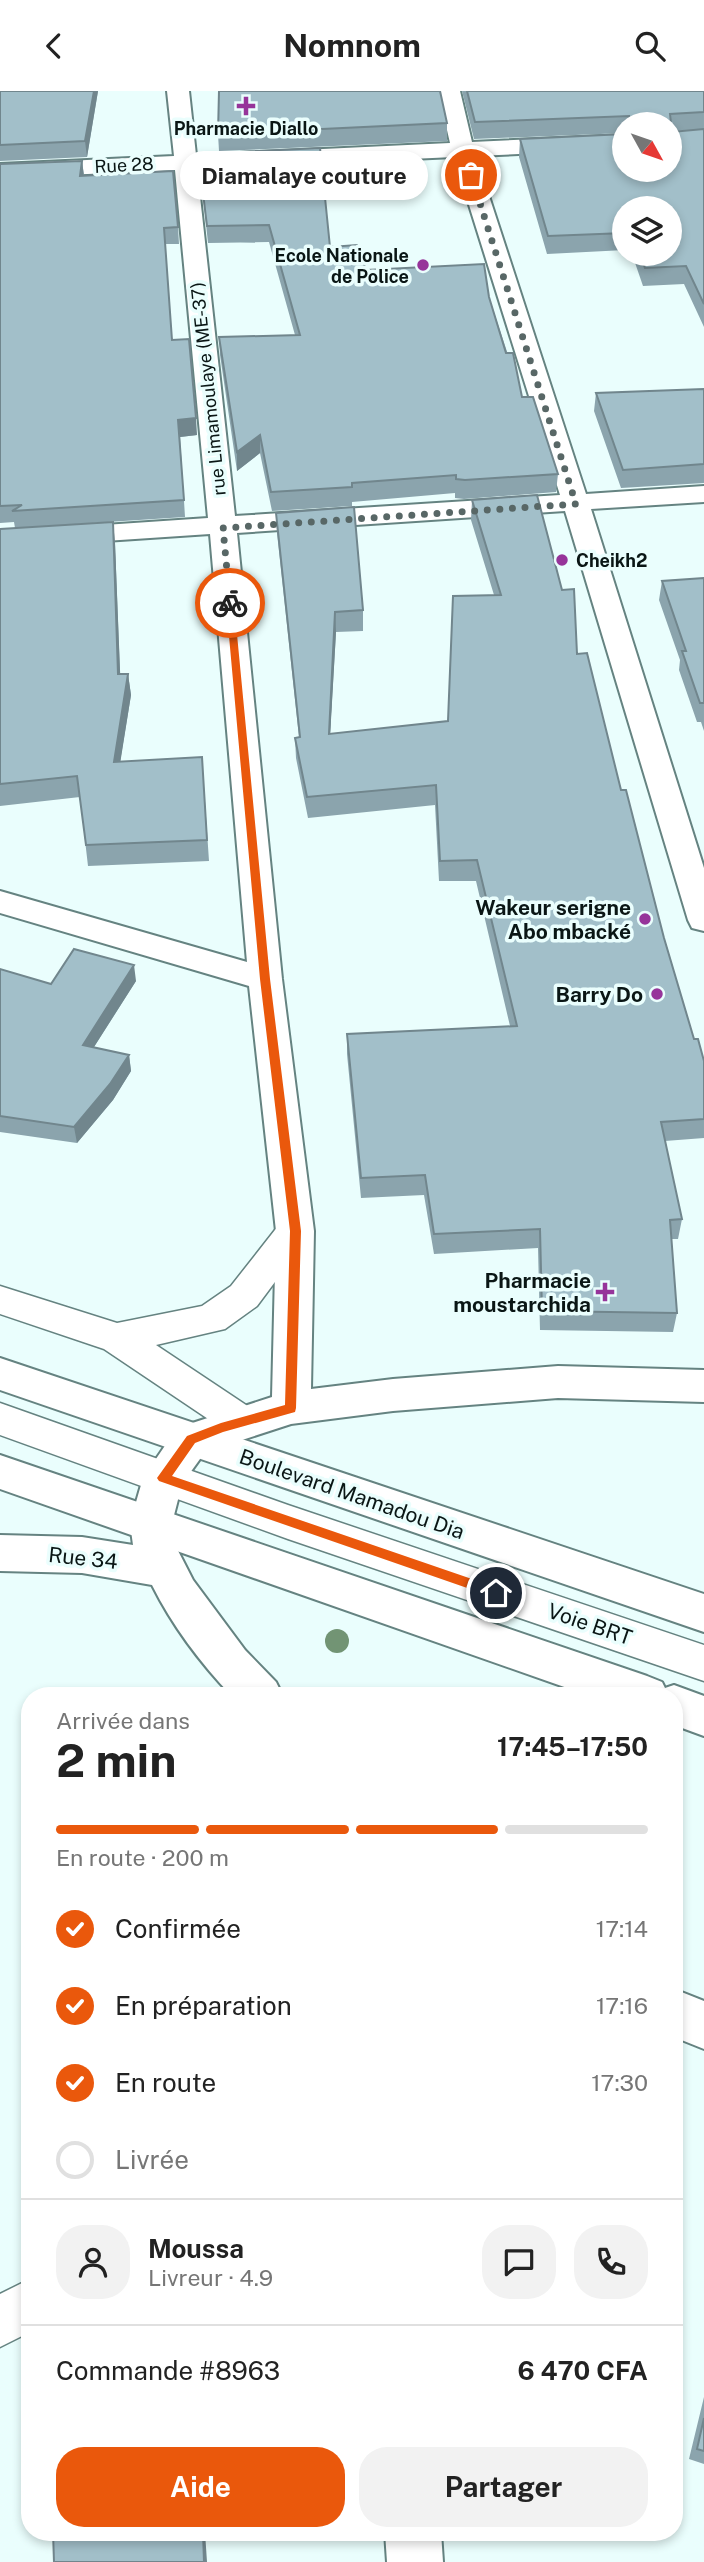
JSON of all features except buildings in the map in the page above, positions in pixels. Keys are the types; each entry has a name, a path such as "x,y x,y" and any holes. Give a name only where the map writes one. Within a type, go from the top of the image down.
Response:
{"street":[{"name":"rue Limamoulaye (ME-37)","path":"178,91 223,528 265,979 295,1231 290,1408"},
{"path":"449,91 463,150 576,504 704,920"},
{"name":"Rue 28","path":"0,171 612,143"},
{"path":"0,540 223,528 704,494"},
{"path":"0,902 265,979"},
{"name":"Boulevard Mamadou Dia","path":"0,1374 704,1613"},
{"path":"252,1687 230,1664 178,1593 151,1540 151,1523 163,1478 191,1440 290,1408 393,1395 558,1382 704,1386"},
{"path":"0,1472 621,1687"},
{"name":"Rue 34","path":"0,1553 82,1555 166,1569"},
{"path":"683,1708 704,1716"},
{"path":"683,2017 704,2025"},
{"path":"414,2541 415,2562"}],"lane":[{"path":"117,1338 212,1319 244,1296 295,1231"},
{"path":"0,1300 117,1338 242,1422"},
{"name":"Voie BRT","path":"0,1419 163,1478 704,1663"},
{"path":"0,2322 21,2309"}],"way so far":[{"path":"230,603 223,528 576,504 471,175"}],"place":[{"name":"Pharmacie Diallo","path":"246,106"},
{"name":"Diamalaye couture","path":"471,175"},
{"name":"Ecole Nationale de Police","path":"423,265"},
{"name":"Cheikh2","path":"562,560"},
{"name":"Wakeur serigne Abo mbacké","path":"645,919"},
{"name":"Barry Do","path":"657,994"},
{"name":"Pharmacie moustarchida","path":"605,1292"}],"route":[{"path":"230,603 265,979 295,1231 290,1408 221,1427 191,1440 163,1478 496,1593"}]}
